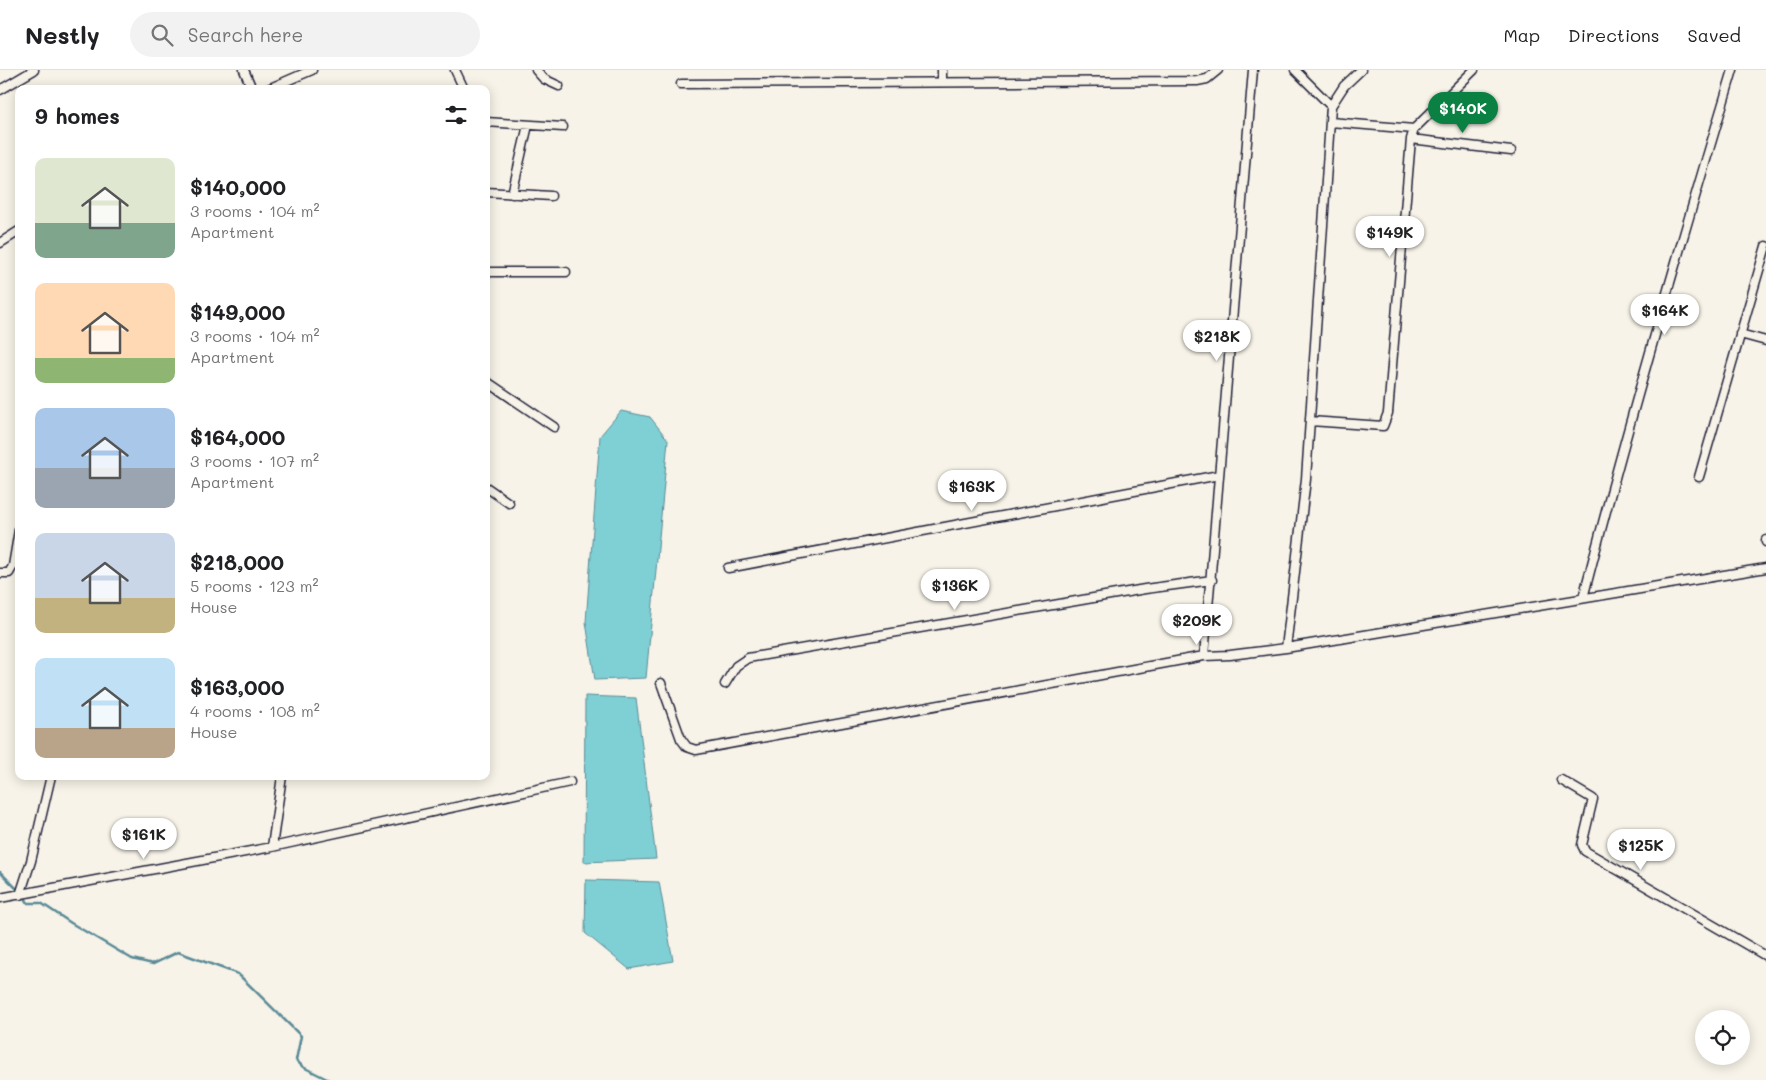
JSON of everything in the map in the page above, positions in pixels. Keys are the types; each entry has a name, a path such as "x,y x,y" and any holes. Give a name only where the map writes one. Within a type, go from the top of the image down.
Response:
{"street":[{"path":"0,90 34,70"},
{"path":"244,70 250,85"},
{"path":"277,85 312,70"},
{"path":"455,70 462,85"},
{"path":"536,70 544,79 559,86"},
{"path":"942,70 942,81"},
{"path":"681,84 1197,81 1207,79 1218,70"},
{"path":"1204,656 1212,580 1252,70"},
{"path":"1295,70 1332,106"},
{"path":"1286,648 1310,421 1332,106 1344,86 1361,70"},
{"path":"1310,421 1382,426 1388,413 1411,139 1414,129 1474,70"},
{"path":"1583,598 1663,300 1733,70"},
{"path":"490,122 563,127"},
{"path":"1330,122 1414,129"},
{"path":"512,194 528,125"},
{"path":"1411,139 1511,151"},
{"path":"490,192 551,196"},
{"path":"0,243 15,234"},
{"path":"1699,477 1766,246"},
{"path":"490,272 566,272"},
{"path":"1740,334 1766,342"},
{"path":"490,384 554,426"},
{"path":"728,568 932,531 1219,475"},
{"path":"490,490 509,503"},
{"path":"0,573 9,573 13,566 15,554"},
{"path":"660,683 681,739 686,747 696,750 1204,656 1230,655 1286,648 1766,568"},
{"path":"725,684 736,666 748,658 1145,589 1212,580"},
{"path":"20,895 31,861 50,780"},
{"path":"272,846 281,780"},
{"path":"1561,780 1593,799 1582,845 1585,851 1766,956"},
{"path":"0,898 272,846 570,782"}],"water":[{"path":"621,411 650,417 668,440 646,678 595,680 586,622 600,436"},
{"path":"585,696 636,698 656,859 584,862"},
{"path":"586,880 659,882 673,961 629,969 585,933"}],"waterway":[{"path":"0,872 16,888"},
{"path":"25,898 28,903 41,903 132,959 153,964 178,952 238,974 301,1036 296,1060 303,1067 329,1080"}]}
